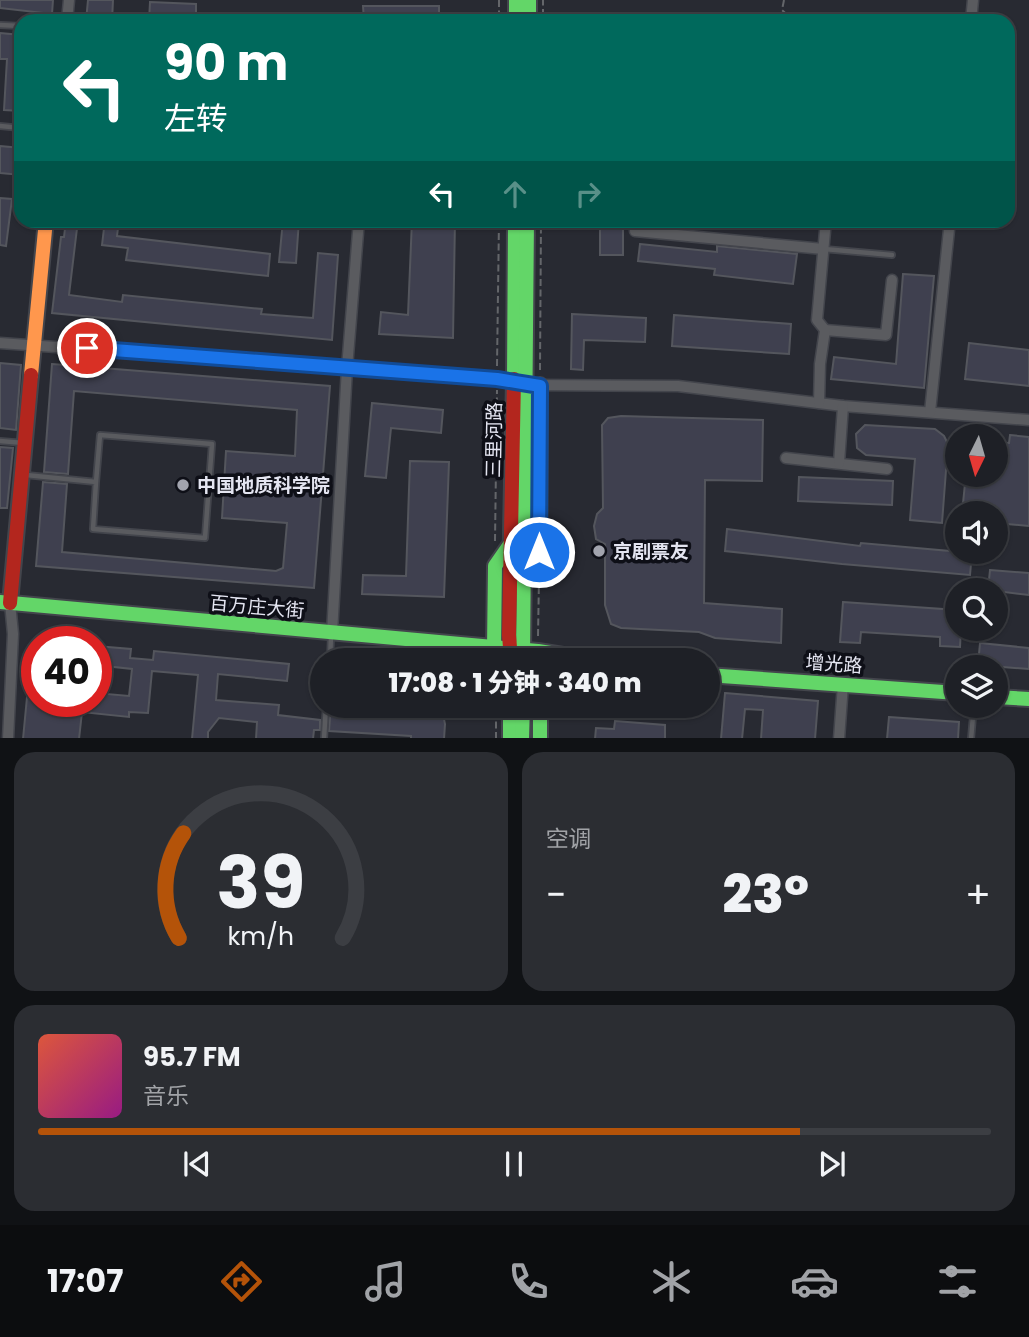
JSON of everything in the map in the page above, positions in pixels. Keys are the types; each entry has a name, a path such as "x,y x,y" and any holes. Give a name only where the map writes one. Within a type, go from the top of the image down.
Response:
{"main road":[{"path":"5,603 22,475 45,228"},
{"name":"三里河路","path":"516,228 519,384 531,577 525,648"},
{"name":"三里河路","path":"519,648 509,635 527,228"},
{"name":"三里河路","path":"531,577 539,552 540,386"},
{"path":"494,648 495,566 511,542"},
{"name":"百万庄大街","path":"5,603 494,648"},
{"name":"增光路","path":"720,676 945,692"},
{"path":"1008,697 1029,699"},
{"path":"510,718 510,738"},
{"path":"522,738 523,718"},
{"path":"540,718 540,738"}],"street":[{"path":"332,633 347,368 358,228"},
{"path":"635,228 635,231 823,249"},
{"path":"825,228 817,320 825,330 886,335 892,279"},
{"path":"930,412 949,228"},
{"path":"818,403 825,330"},
{"path":"0,343 497,379 540,386 678,386 843,406 1029,420"},
{"path":"839,463 843,406"},
{"path":"786,457 887,469"},
{"path":"5,603 13,634 8,738"},
{"path":"839,738 843,684"}],"lane":[{"path":"823,249 891,255"},
{"path":"100,435 212,444 205,538 93,529 96,482 100,435"},
{"path":"0,441 25,443"},
{"path":"22,475 96,482"},
{"path":"331,648 332,633"},
{"path":"324,738 325,718"},
{"path":"971,738 973,718"}],"path":[{"name":"三里河路","path":"495,539 499,228"},
{"path":"540,386 541,228"},
{"path":"525,648 531,577"},
{"path":"496,718 496,738"}],"building":[{"path":"0,0 53,0 52,14 0,8"},
{"path":"88,0 113,0 112,14 87,14"},
{"path":"150,2 196,4 196,14 149,14"},
{"path":"363,6 439,6 439,14 364,14"},
{"path":"0,33 14,34 14,111 4,110 7,59 0,59"},
{"path":"0,146 14,147 14,174 0,173"},
{"path":"0,198 12,199 6,246 0,245"},
{"path":"65,228 77,228 69,295 122,302 123,295 262,309 261,314 313,318 318,253 338,255 332,340 52,313 61,237 64,237"},
{"path":"104,228 118,228 117,236 270,254 268,276 126,260 128,248 102,245"},
{"path":"282,228 298,228 296,263 279,262"},
{"path":"412,228 455,228 453,338 379,334 381,312 408,315"},
{"path":"600,228 623,228 623,255 600,255"},
{"path":"640,244 717,252 717,246 797,254 793,284 714,275 715,269 638,261"},
{"path":"903,274 934,276 924,388 831,379 834,357 896,364"},
{"path":"572,314 646,318 645,342 584,340 583,370 571,369"},
{"path":"674,315 791,324 789,354 672,346"},
{"path":"969,343 1029,350 1029,386 965,379"},
{"path":"0,363 21,365 16,430 0,428"},
{"path":"52,364 330,386 314,588 36,566 43,482 67,484 62,552 276,571 283,568 287,523 222,518 226,451 295,456 297,410 74,391 68,474 44,472"},
{"path":"372,403 443,410 441,433 391,428 386,478 365,476"},
{"path":"621,416 763,420 762,481 705,480 704,603 782,609 781,643 715,638 699,632 621,628 611,624 605,605 605,544 596,539 594,526 597,514 603,508 602,425 608,418"},
{"path":"865,425 935,429 944,436 942,523 910,520 915,459 866,455 857,448 856,434"},
{"path":"1010,435 1029,437 1029,526 1008,524 1008,501 963,501 965,487 1008,487"},
{"path":"0,447 13,448 7,508 0,508"},
{"path":"410,461 449,462 444,597 362,594 363,575 406,576"},
{"path":"799,477 893,481 892,505 798,501"},
{"path":"727,529 860,546 861,543 945,551 945,564 971,564 970,575 725,551"},
{"path":"990,570 1029,573 1029,595 1008,592 1008,578 989,578"},
{"path":"843,602 945,609 945,641 960,641 960,647 940,646 940,637 861,632 860,643 840,642"},
{"path":"980,643 1029,648 1029,669 1008,667 1008,655 979,655"},
{"path":"112,647 131,649 130,658 153,660 154,651 289,664 287,681 218,674 216,700 279,705 278,715 320,720 320,730 314,730 313,738 256,738 257,722 219,718 208,732 208,738 192,738 198,675 152,671 148,713 129,712 129,717 112,715 112,694 129,696 132,669 112,667"},
{"path":"725,693 818,701 815,738 761,738 763,710 745,709 742,738 721,738"},
{"path":"25,717 81,717 79,738 23,738"},
{"path":"889,717 959,722 958,738 887,738"},
{"path":"330,718 444,718 444,738 329,731"},
{"path":"615,721 665,725 665,738 595,738 596,728 614,729"}],"traffic: fast":[{"path":"516,0 516,14"},
{"path":"529,0 529,14"},
{"path":"514,379 515,228"},
{"path":"523,648 527,228"},
{"path":"524,576 539,552 540,385"},
{"path":"494,648 495,566 511,543"},
{"path":"0,602 505,648"},
{"path":"720,676 945,692"},
{"path":"1008,698 1029,699"},
{"path":"510,718 510,738"},
{"path":"522,738 523,718"},
{"path":"540,718 540,738"}],"traffic: slow":[{"path":"31,375 45,228"}],"traffic: jam":[{"path":"10,603 31,375"},
{"path":"510,648 514,379"}],"place":[{"name":"中国地质科学院","path":"183,485"},
{"name":"京剧票友","path":"599,551"}],"route":[{"path":"87,348 497,379 514,384 540,386 539,552"}]}
